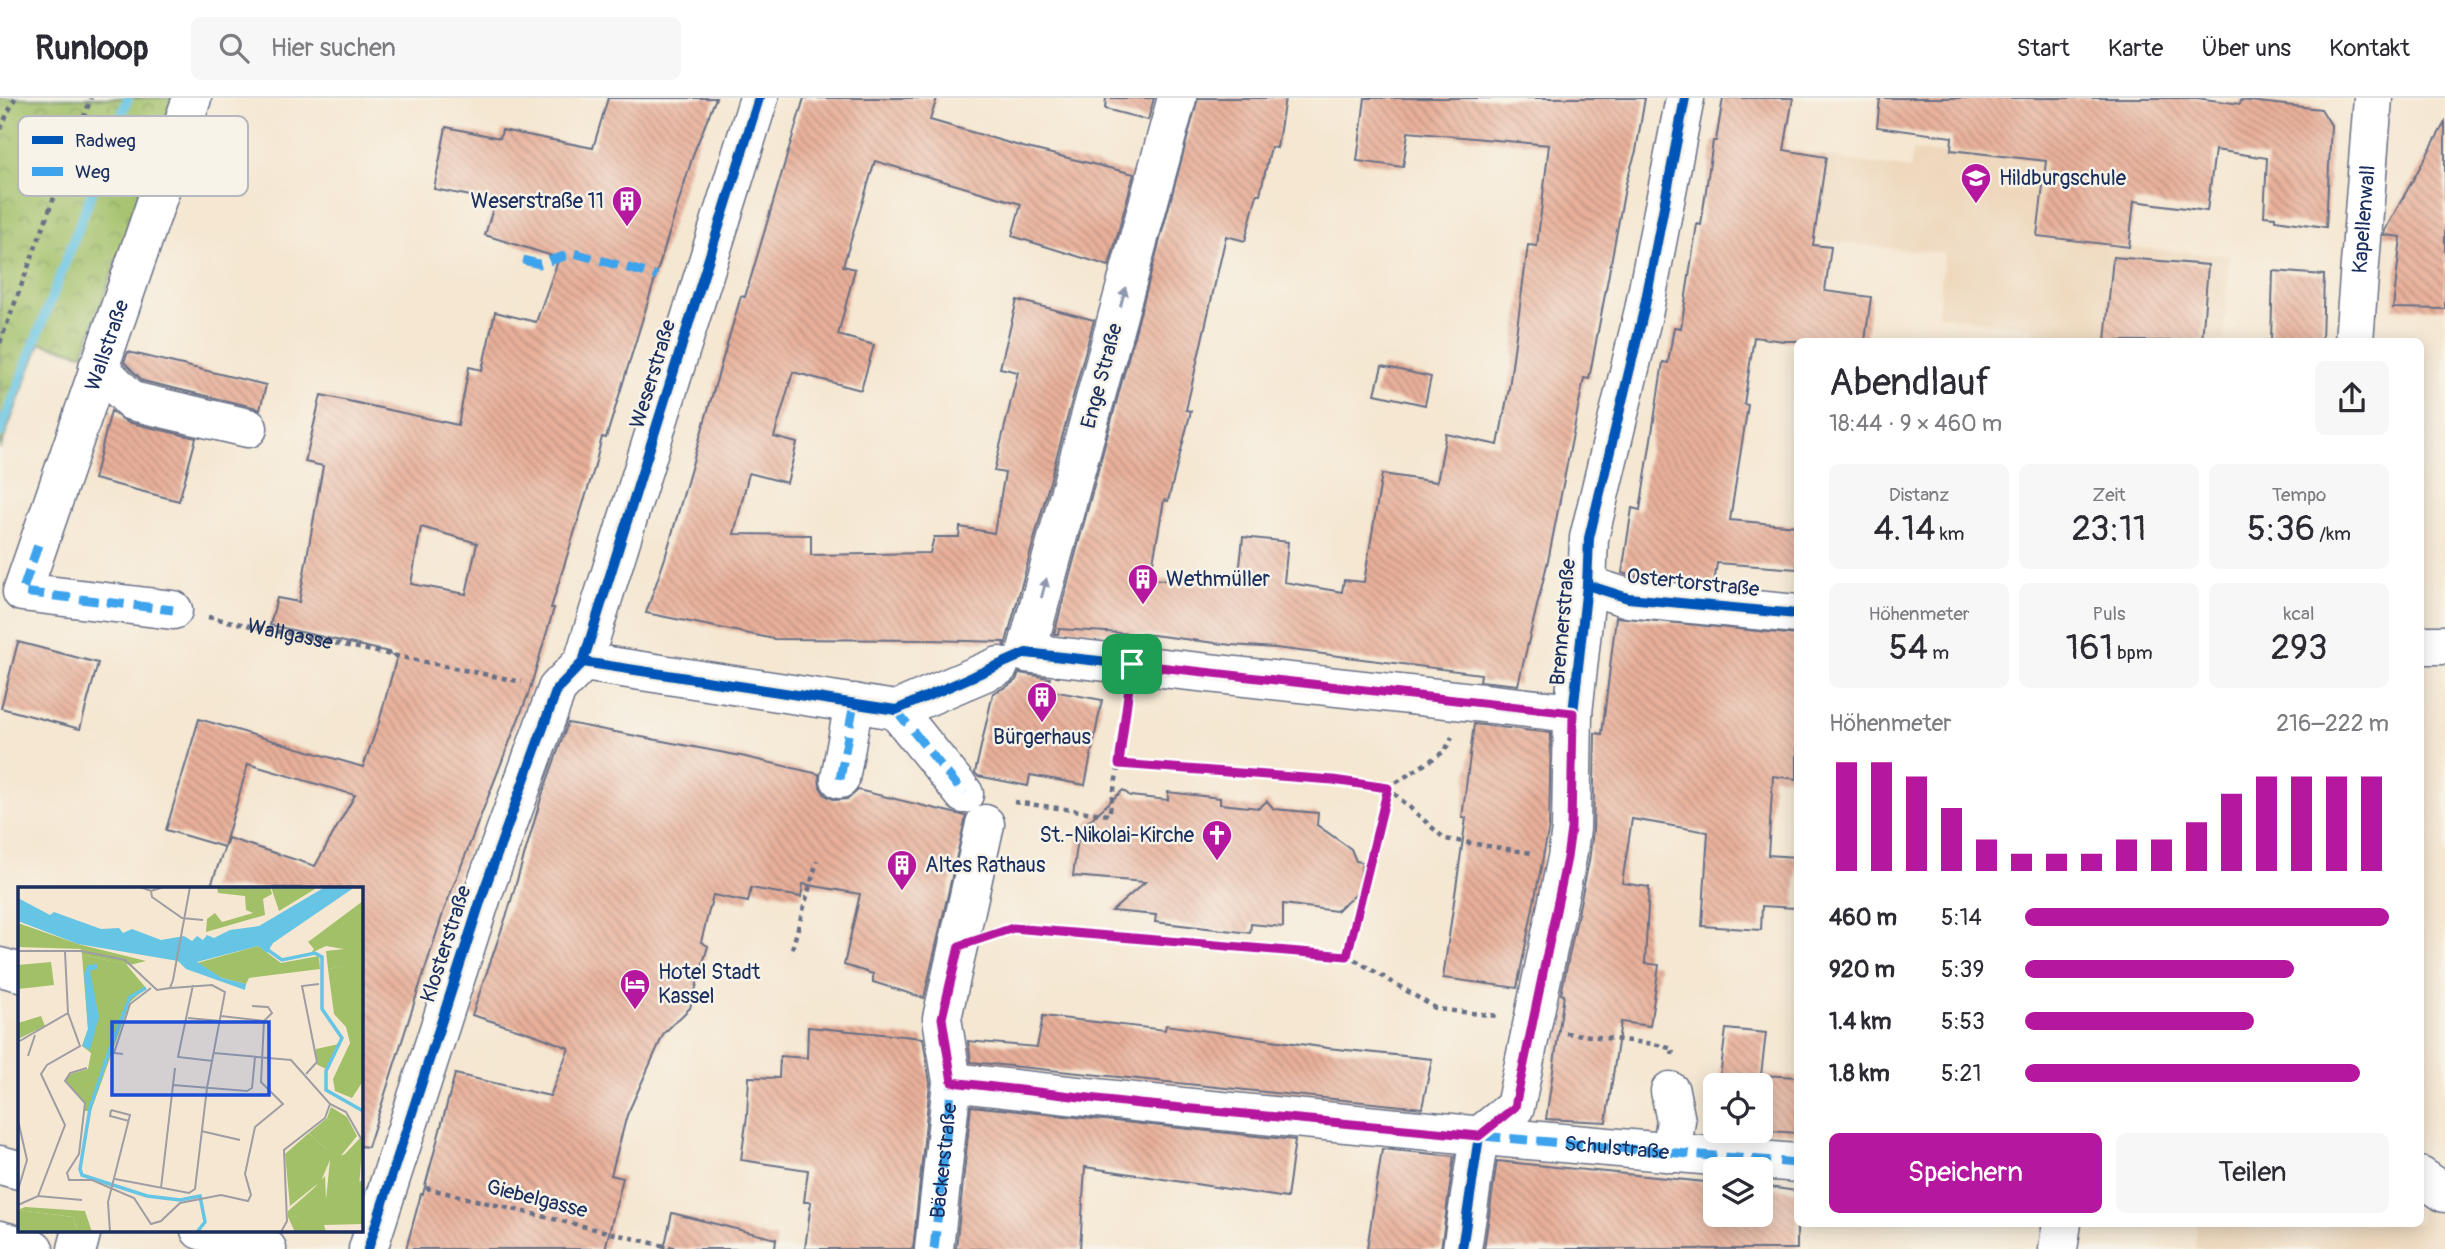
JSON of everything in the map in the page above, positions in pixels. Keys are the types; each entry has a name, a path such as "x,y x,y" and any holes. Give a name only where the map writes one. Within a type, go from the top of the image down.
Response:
{"street":[{"name":"Wallstraße","path":"186,116 192,98"},
{"name":"Weserstraße","path":"570,675 759,98"},
{"name":"Enge Straße","path":"1013,660 1177,98"},
{"name":"Brennerstraße","path":"1479,1136 1515,1107 1567,858 1571,829 1573,713 1587,585 1589,538 1644,310 1685,98"},
{"name":"Kapellenwall","path":"2354,338 2373,98"},
{"name":"Wallstraße","path":"158,196 22,592 173,610"},
{"path":"98,367 131,401 247,428"},
{"name":"Ostertorstraße","path":"1587,585 1628,598 1794,614"},
{"path":"2424,645 2445,645"},
{"path":"570,675 855,703 896,710 1013,660 1132,664 1573,713"},
{"name":"Klosterstraße","path":"368,1249 482,896 570,675"},
{"path":"840,779 855,703"},
{"path":"896,710 986,806"},
{"name":"Bäckerstraße","path":"934,1249 952,1082 942,1018 986,806"},
{"path":"0,967 18,972"},
{"name":"Schulstraße","path":"952,1082 1140,1104 1794,1163"},
{"path":"1670,1091 1676,1121 1671,1153"},
{"path":"1462,1249 1479,1136"},
{"path":"0,1165 18,1170"},
{"path":"2424,1179 2445,1193"},
{"path":"2058,1249 2061,1227"},
{"path":"77,1249 81,1232"},
{"path":"207,1232 267,1249"},
{"path":"0,1240 34,1249"}],"path":[{"path":"0,129 15,98"},
{"path":"84,116 91,98"},
{"path":"0,344 55,196"},
{"path":"986,806 1109,815 1119,764 1132,664"},
{"path":"1347,956 1388,788 1445,751 1469,701"},
{"path":"1119,764 1333,780 1388,788 1444,839 1567,858"},
{"path":"792,949 817,861"},
{"path":"959,946 1013,928 1347,956 1437,1009 1506,1017 1532,1027 1562,1033 1654,1044 1672,1049 1670,1091"}],"shaded area":[{"name":"Hildburgschule","path":"1957,98 2147,98 2129,247 2229,256 2224,338 2033,338 2034,327 1938,315 1944,253 1813,241 1826,157 1910,169 1913,150 1951,154"},
{"path":"2424,1198 2445,1211 2445,1249 2195,1249 2197,1227 2424,1227"}],"green space":[{"path":"0,98 176,98 169,116 18,116 18,196 140,196 83,354 40,343 0,449"}],"building":[{"path":"608,98 716,98 694,152 606,438 602,437 529,692 444,910 368,1147 362,1146 362,887 210,887 228,838 315,866 355,795 248,764 224,847 166,830 199,719 363,767 379,722 397,656 270,625 277,598 299,602 323,466 305,462 321,395 458,425 469,367 482,370 495,312 536,322 559,258 485,235 494,205 480,202 481,198 434,189 446,127 500,138 502,130 593,148","holes":["421,527 477,543 466,594 411,584"]},
{"path":"804,98 937,98 930,120 1023,147 1134,174 1109,266 1012,236 1021,204 875,161 843,266 855,269 838,335 874,345 861,390 793,372 774,437 797,443 787,483 749,473 734,534 811,535 811,555 930,553 934,537 959,537 960,527 994,533 1005,473 994,471 1018,372 1000,368 1017,300 1094,320 1005,646 1004,642 774,639 646,613 665,558 741,296 745,297"},
{"path":"1106,98 1154,98 1148,120 1105,109"},
{"path":"1198,98 1285,98 1277,148 1271,147 1245,241 1226,236 1186,410 1191,411 1168,501 1164,500 1150,579 1238,585 1243,537 1288,542 1284,582 1342,592 1344,580 1364,582 1382,474 1437,482 1446,434 1498,445 1509,388 1528,245 1537,246 1549,145 1408,132 1403,167 1357,161 1365,98 1645,98 1589,379 1584,378 1549,556 1518,685 1480,681 1481,674 1276,648 1153,635 1059,629 1058,634 1054,634"},
{"path":"1723,98 1793,98 1784,150 1826,157 1813,245 1831,247 1825,291 1871,297 1865,338 1794,338 1794,341 1784,341 1754,337 1744,404 1748,405 1730,520 1794,526 1794,569 1717,563 1714,584 1632,576 1622,573 1632,508 1640,510 1663,362 1668,363 1674,327 1681,328 1697,224 1701,225 1713,141 1716,141"},
{"path":"1880,98 2197,98 2240,104 2241,100 2321,109 2331,125 2326,227 2264,216 2267,158 2215,150 2207,211 2134,201 2129,247 2037,236 2046,161 1951,150 1952,137 1877,127"},
{"path":"2445,122 2445,309 2393,308 2401,237 2384,235 2385,230"},
{"path":"2113,257 2208,265 2202,338 2105,338"},
{"path":"2273,271 2324,275 2322,338 2271,338"},
{"path":"128,352 266,385 260,410 143,381 124,362"},
{"path":"1382,366 1431,377 1425,405 1375,394"},
{"path":"111,411 127,422 196,438 179,501 94,479"},
{"path":"1616,617 1794,635 1794,779 1773,776 1768,855 1794,857 1794,908 1762,906 1761,930 1702,926 1708,832 1632,819 1622,883 1649,887 1645,963 1659,965 1650,1026 1621,1022 1606,1122 1546,1119 1564,995 1561,994 1593,830 1595,733 1602,734"},
{"path":"18,642 98,663 80,729 1,708"},
{"name":"Bürgerhaus","path":"1019,673 1050,678 1047,690 1102,700 1085,785 1030,775 1028,786 978,776 975,773 993,693 1016,680"},
{"path":"568,723 741,756 819,774 820,787 825,795 835,800 848,799 858,790 966,816 924,998 873,982 873,974 844,965 860,894 803,884 801,897 751,888 748,902 713,895 701,942 708,946 690,1008 664,1033 627,1115 611,1175 623,1178 605,1249 406,1249 455,1074 550,1096 569,1048 472,1015 508,911 542,795"},
{"path":"1474,724 1551,733 1549,827 1517,988 1443,978 1466,818 1462,818"},
{"name":"St.-Nikolai-Kirche","path":"1123,790 1130,796 1168,800 1168,792 1220,798 1220,804 1259,808 1267,801 1274,809 1318,813 1317,825 1351,849 1356,861 1362,862 1359,892 1336,911 1283,904 1283,927 1251,924 1250,933 1155,922 1156,915 1112,911 1145,882 1073,876 1079,830"},
{"path":"1043,1016 1165,1030 1166,1025 1328,1048 1432,1059 1422,1108 971,1062 968,1041 1037,1047"},
{"path":"808,1027 923,1038 930,1083 913,1249 805,1249 811,1202 804,1202 808,1170 741,1160 749,1077 779,1078 780,1056 807,1058"},
{"path":"1726,1029 1766,1033 1761,1073 1720,1073"},
{"path":"1773,1076 1794,1077 1794,1133 1773,1131"},
{"path":"971,1106 1295,1140 1287,1198 1085,1167 1080,1249 956,1249"},
{"path":"1382,1149 1454,1156 1441,1249 1367,1249"},
{"path":"1497,1161 1703,1182 1703,1227 1773,1227 1773,1188 1794,1191 1797,1249 1484,1249"},
{"path":"672,1213 776,1239 775,1249 664,1249"}],"waterway":[{"path":"121,116 128,98"},
{"path":"0,433 91,196"}],"marked path":[{"path":"523,260 539,264 574,253 657,276"},
{"path":"38,545 22,592 173,610"},
{"path":"840,779 854,703"},
{"path":"896,710 964,794"},
{"path":"934,1249 952,1082 1374,1126 1794,1163"}],"cycle path":[{"path":"368,1249 482,896 557,689 583,662 759,98"},
{"path":"1462,1249 1479,1136 1515,1107 1567,858 1571,829 1573,713 1587,585 1589,538 1644,310 1685,98"},
{"path":"1587,585 1628,598 1794,614"},
{"path":"583,662 896,710 1026,653 1573,713"}],"place":[{"name":"Hildburgschule","path":"1976,205"},
{"name":"Weserstraße 11","path":"627,228"},
{"name":"Wethmüller","path":"1143,606"},
{"name":"Bürgerhaus","path":"1042,724"},
{"name":"St.-Nikolai-Kirche","path":"1217,862"},
{"name":"Altes Rathaus","path":"902,892"},
{"name":"Hotel Stadt Kassel","path":"635,1011"}],"route":[{"path":"1132,664 1573,713 1571,829 1567,858 1515,1107 1479,1136 1140,1104 952,1082 942,1018 959,946 1013,928 1347,956 1388,788 1333,780 1119,764 1132,664"}]}
